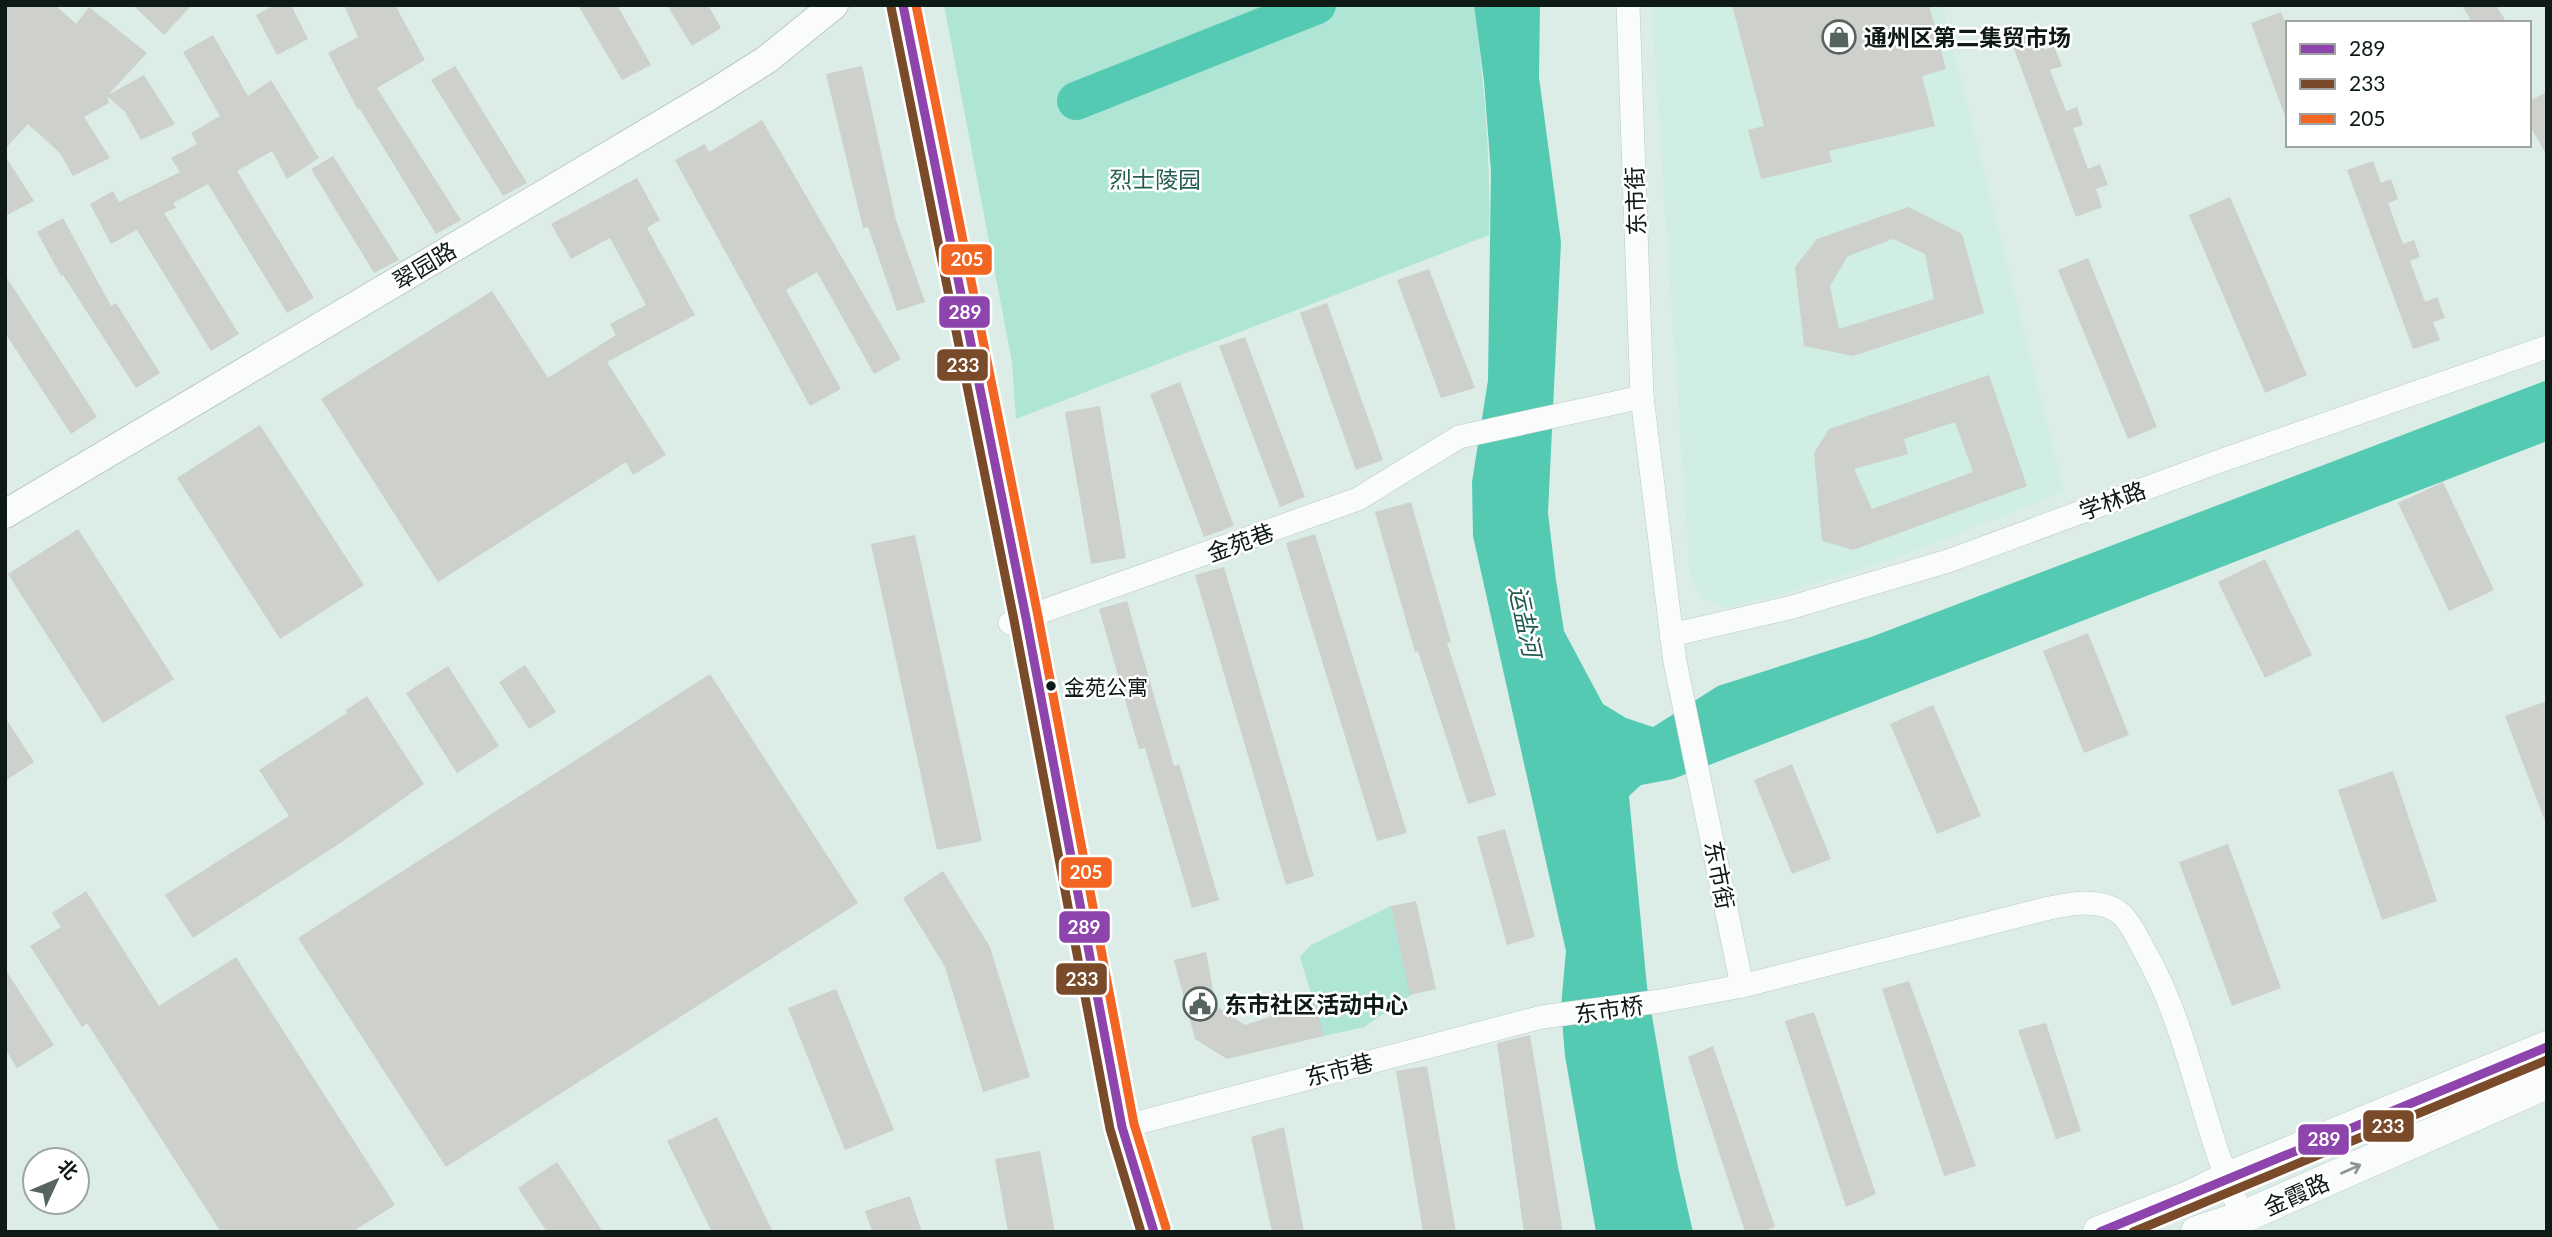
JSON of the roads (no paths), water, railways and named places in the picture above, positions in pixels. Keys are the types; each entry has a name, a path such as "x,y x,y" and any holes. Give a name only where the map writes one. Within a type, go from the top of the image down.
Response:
{"main road":[{"path":"891,5 1122,1127 1154,1232"},
{"path":"902,5 1018,621 1107,1128 1133,1232"},
{"name":"金霞路","path":"2099,1232 2146,1223 2225,1179 2547,1047"},
{"name":"金霞路","path":"2200,1231 2243,1217 2547,1083"}],"street":[{"name":"翠园路","path":"5,514 709,96 766,60 834,5"},
{"name":"东市街","path":"1628,5 1643,397 1675,662 1742,986"},
{"name":"学林路","path":"1671,635 1790,608 1948,561 2220,461 2547,347"},
{"name":"金苑巷","path":"1018,621 1358,499 1459,438 1643,397"},
{"name":"东市桥","path":"1557,1016 1742,986 2049,908 2077,903 2103,905 2121,914 2162,980 2225,1179 2243,1217"},
{"name":"东市巷","path":"1122,1127 1516,1024 1557,1016"},
{"path":"2189,1198 2200,1231"}],"water":[{"name":"运盐河","path":"1474,5 1540,5 1539,77 1561,242 1548,513 1556,580 1564,631 1603,704 1626,718 1653,727 1718,686 1871,637 2547,380 2547,441 1673,779 1641,785 1629,796 1647,987 1678,1167 1693,1232 1596,1232 1565,1056 1561,1007 1566,951 1473,536 1472,482 1488,380 1491,172 1484,81"}],"waterway":[{"path":"1076,101 1317,5"}],"place":[{"name":"通州区第二集贸市场","path":"1839,37"},
{"name":"金苑公寓","path":"1051,686"},
{"name":"东市社区活动中心","path":"1200,1004"}],"park label":[{"name":"烈士陵园","path":"1155,179"}]}
